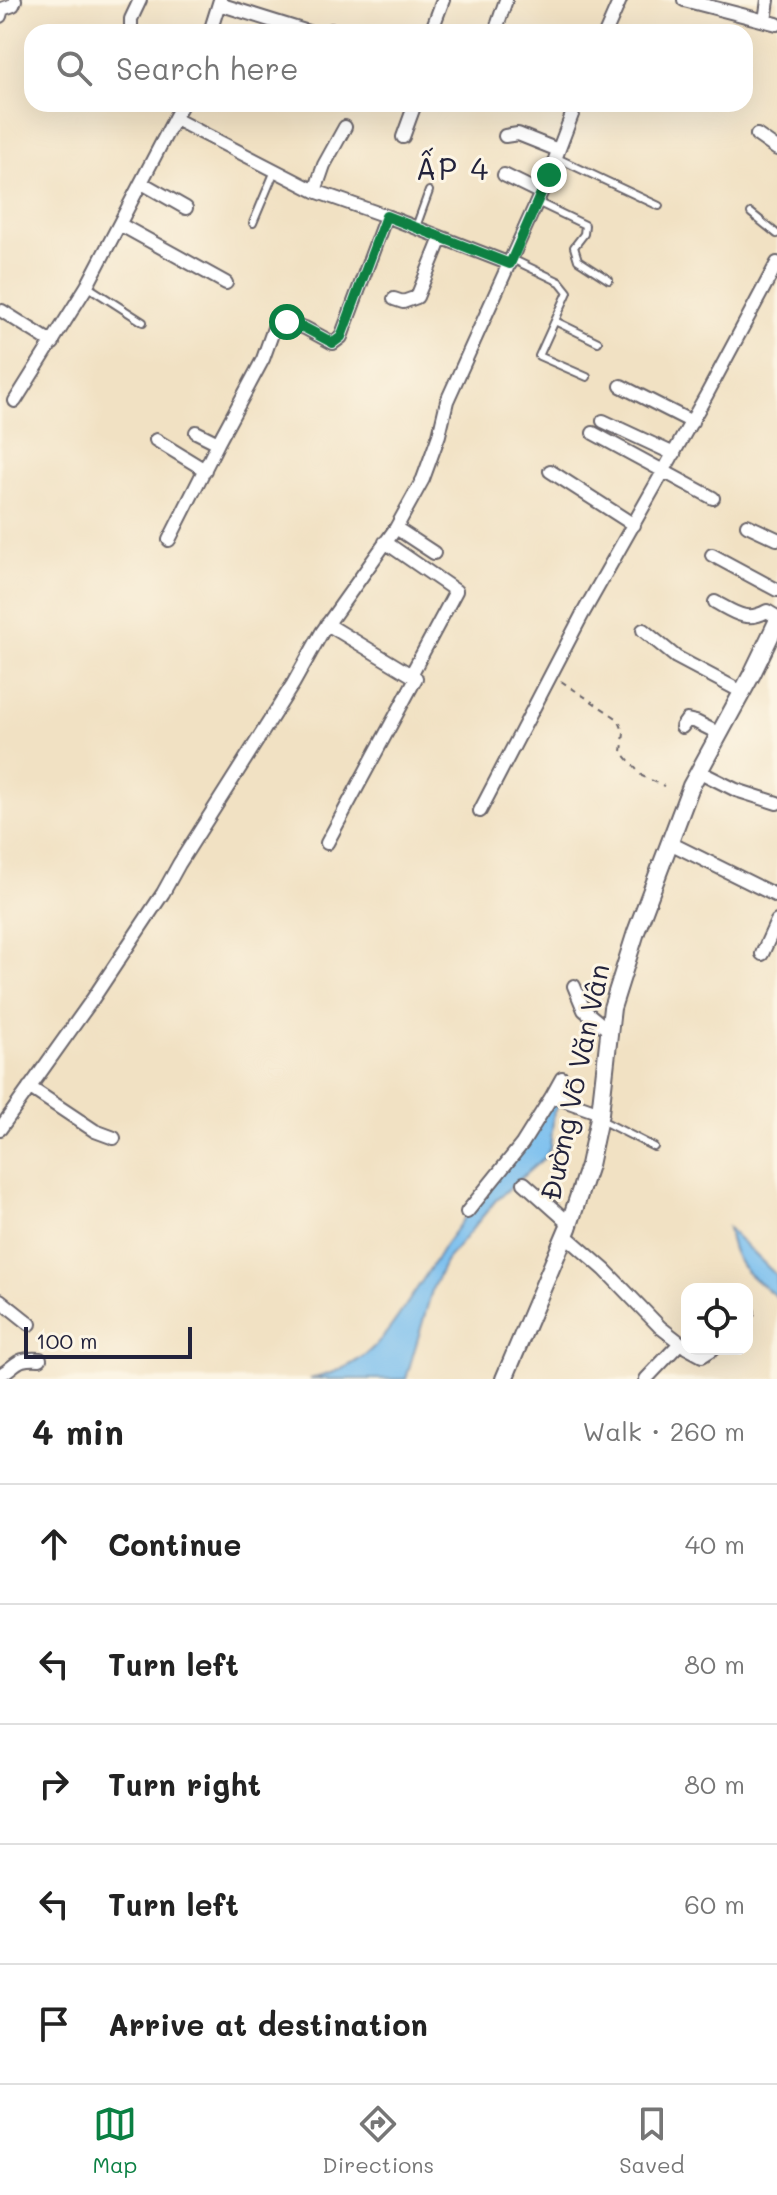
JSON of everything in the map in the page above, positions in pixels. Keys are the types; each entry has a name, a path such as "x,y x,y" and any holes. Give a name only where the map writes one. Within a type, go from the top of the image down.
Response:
{"street":[{"path":"0,16 2,9 13,5 15,0"},
{"path":"131,24 140,0"},
{"path":"434,24 443,0"},
{"path":"498,24 506,0"},
{"path":"610,24 620,0"},
{"path":"684,0 733,6 771,22"},
{"path":"768,0 771,22"},
{"path":"212,24 219,2 284,24"},
{"path":"15,401 53,343 121,225 176,112"},
{"path":"180,112 274,173 441,238 511,261"},
{"path":"403,137 412,112"},
{"path":"0,1129 163,893 327,624 396,528 423,479 447,401 539,198 573,112"},
{"path":"315,191 324,165 345,127"},
{"path":"505,136 521,135 556,154"},
{"path":"757,135 777,149"},
{"path":"504,175 539,198"},
{"path":"142,183 186,208"},
{"path":"169,540 263,359 274,328 287,322 333,343 341,337 386,216"},
{"path":"121,225 226,283"},
{"path":"394,299 403,302 417,297 441,238"},
{"path":"480,811 582,615 692,422 777,263"},
{"path":"2,311 53,343"},
{"path":"621,386 692,422"},
{"path":"603,421 674,454"},
{"path":"196,432 218,443"},
{"path":"593,433 713,498"},
{"path":"156,440 205,470"},
{"path":"550,471 634,525"},
{"path":"747,525 777,539"},
{"path":"396,528 434,553"},
{"path":"385,542 456,591 412,673"},
{"path":"712,555 777,590"},
{"path":"715,602 743,618 767,611 775,628"},
{"path":"327,624 416,678 327,843"},
{"name":"Đường Võ Văn Vân","path":"504,1379 567,1230 589,1165 600,1116 612,1008 636,932 698,771 775,628"},
{"path":"643,630 676,657 742,692"},
{"path":"682,727 687,720 718,733"},
{"path":"698,771 736,790 777,803"},
{"path":"670,843 777,896"},
{"path":"762,954 777,921"},
{"path":"574,986 584,1010 608,1030"},
{"path":"467,1212 522,1144 562,1078"},
{"path":"29,1087 95,1131 114,1138"},
{"path":"552,1096 600,1116"},
{"path":"524,1183 660,1327 681,1344"},
{"path":"0,1300 30,1324"},
{"path":"646,1379 681,1350"},
{"path":"0,1375 13,1362 40,1359"}],"lane":[{"path":"556,154 659,206"},
{"path":"253,223 274,173"},
{"path":"416,227 429,191"},
{"path":"539,198 585,225 584,234 574,247 578,260 609,280"},
{"path":"751,213 777,234"},
{"path":"511,261 560,282 568,292 539,356 587,377"},
{"path":"87,286 143,322"},
{"path":"555,321 598,342"},
{"path":"600,1116 654,1147"}],"path":[{"path":"552,677 618,719 624,733 622,752 642,776 664,786"}],"water":[{"path":"549,1103 560,1103 554,1112 550,1148 545,1157 496,1200 445,1262 433,1287 406,1379 310,1379 343,1369 377,1344 443,1247"},
{"path":"728,1228 777,1276 777,1297 738,1261"}],"district":[{"name":"ẤP 4","path":"453,168"}],"route":[{"path":"287,322 333,343 341,337 386,216 510,264 549,175"}]}
